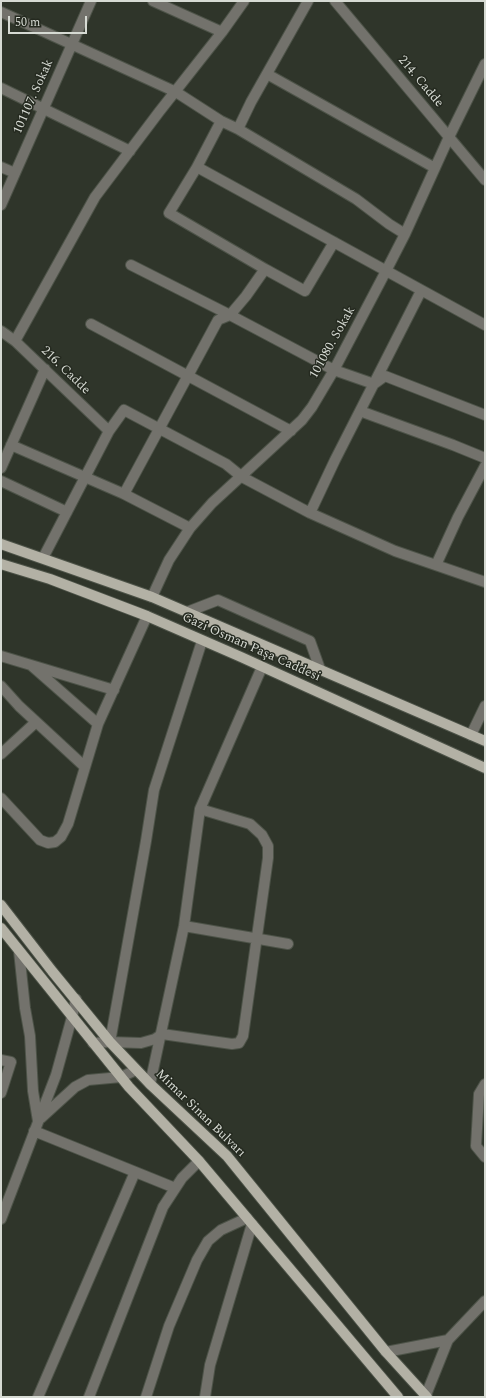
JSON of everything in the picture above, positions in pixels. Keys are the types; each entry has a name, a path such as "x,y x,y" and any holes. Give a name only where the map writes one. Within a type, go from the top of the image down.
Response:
{"main road":[{"name":"Gazi Osman Paşa Caddesi","path":"1,544 152,597 485,741"},
{"name":"Gazi Osman Paşa Caddesi","path":"1,564 50,579 147,616 485,768"},
{"name":"Mimar Sinan Bulvarı","path":"1,905 110,1042 150,1084 228,1156 386,1352 426,1396"},
{"path":"1,928 129,1087 199,1161 398,1397"}],"street":[{"name":"101107. Sokak","path":"1,205 91,1"},
{"path":"153,1 222,32"},
{"path":"15,341 96,197 244,1"},
{"path":"238,129 251,102 308,1"},
{"name":"214. Cadde","path":"336,1 485,180"},
{"path":"1,12 176,92 221,122 238,129 356,199 405,234"},
{"name":"101080. Sokak","path":"152,597 169,560 190,528 212,503 242,477 302,420 334,370 405,234 448,137 485,64"},
{"path":"267,74 435,168"},
{"path":"1,88 130,151"},
{"path":"221,122 169,213 305,291 334,242"},
{"path":"1,167 15,173"},
{"path":"196,168 485,325"},
{"path":"131,265 334,370 374,384"},
{"path":"124,494 218,320 230,315 246,296 265,269"},
{"path":"310,513 335,460 421,291"},
{"path":"91,324 290,431"},
{"name":"216. Cadde","path":"2,336 15,341 109,431"},
{"path":"1,468 45,369"},
{"path":"374,384 385,376 485,415"},
{"path":"43,558 109,431 124,410 159,430 226,464 242,477 310,513 395,551 485,582"},
{"path":"360,411 485,458"},
{"path":"11,445 124,494 190,528"},
{"path":"436,565 458,517 485,466"},
{"path":"1,481 67,512"},
{"path":"187,612 218,600 310,641 320,669"},
{"path":"1,798 40,840 48,843 55,842 61,837 68,824 98,724 147,616"},
{"path":"110,1042 154,790 202,641"},
{"path":"1,656 114,690"},
{"path":"28,663 98,724"},
{"path":"150,1084 162,1034 184,926 200,808 262,667"},
{"path":"1,686 19,706 85,767"},
{"path":"471,735 485,706"},
{"path":"1,754 36,722"},
{"path":"93,1044 110,1042 141,1043 155,1039 162,1034 232,1044 239,1043 243,1036 268,858 268,846 262,834 250,824 200,808"},
{"path":"184,926 288,944"},
{"path":"19,952 25,1008 30,1036 33,1091 38,1121"},
{"path":"1,1219 56,1075 76,999"},
{"path":"1,1060 11,1062 1,1093"},
{"path":"38,1121 75,1087 88,1080 121,1077 136,1070"},
{"path":"485,1084 479,1094 476,1146 485,1157"},
{"path":"34,1131 175,1188"},
{"path":"89,1397 163,1207 182,1178 199,1161"},
{"path":"38,1397 135,1172"},
{"path":"146,1397 169,1326 201,1254 208,1242 221,1230 249,1221"},
{"path":"205,1397 210,1365 249,1221"},
{"path":"426,1396 448,1340 485,1301"},
{"path":"386,1352 448,1340"}]}
